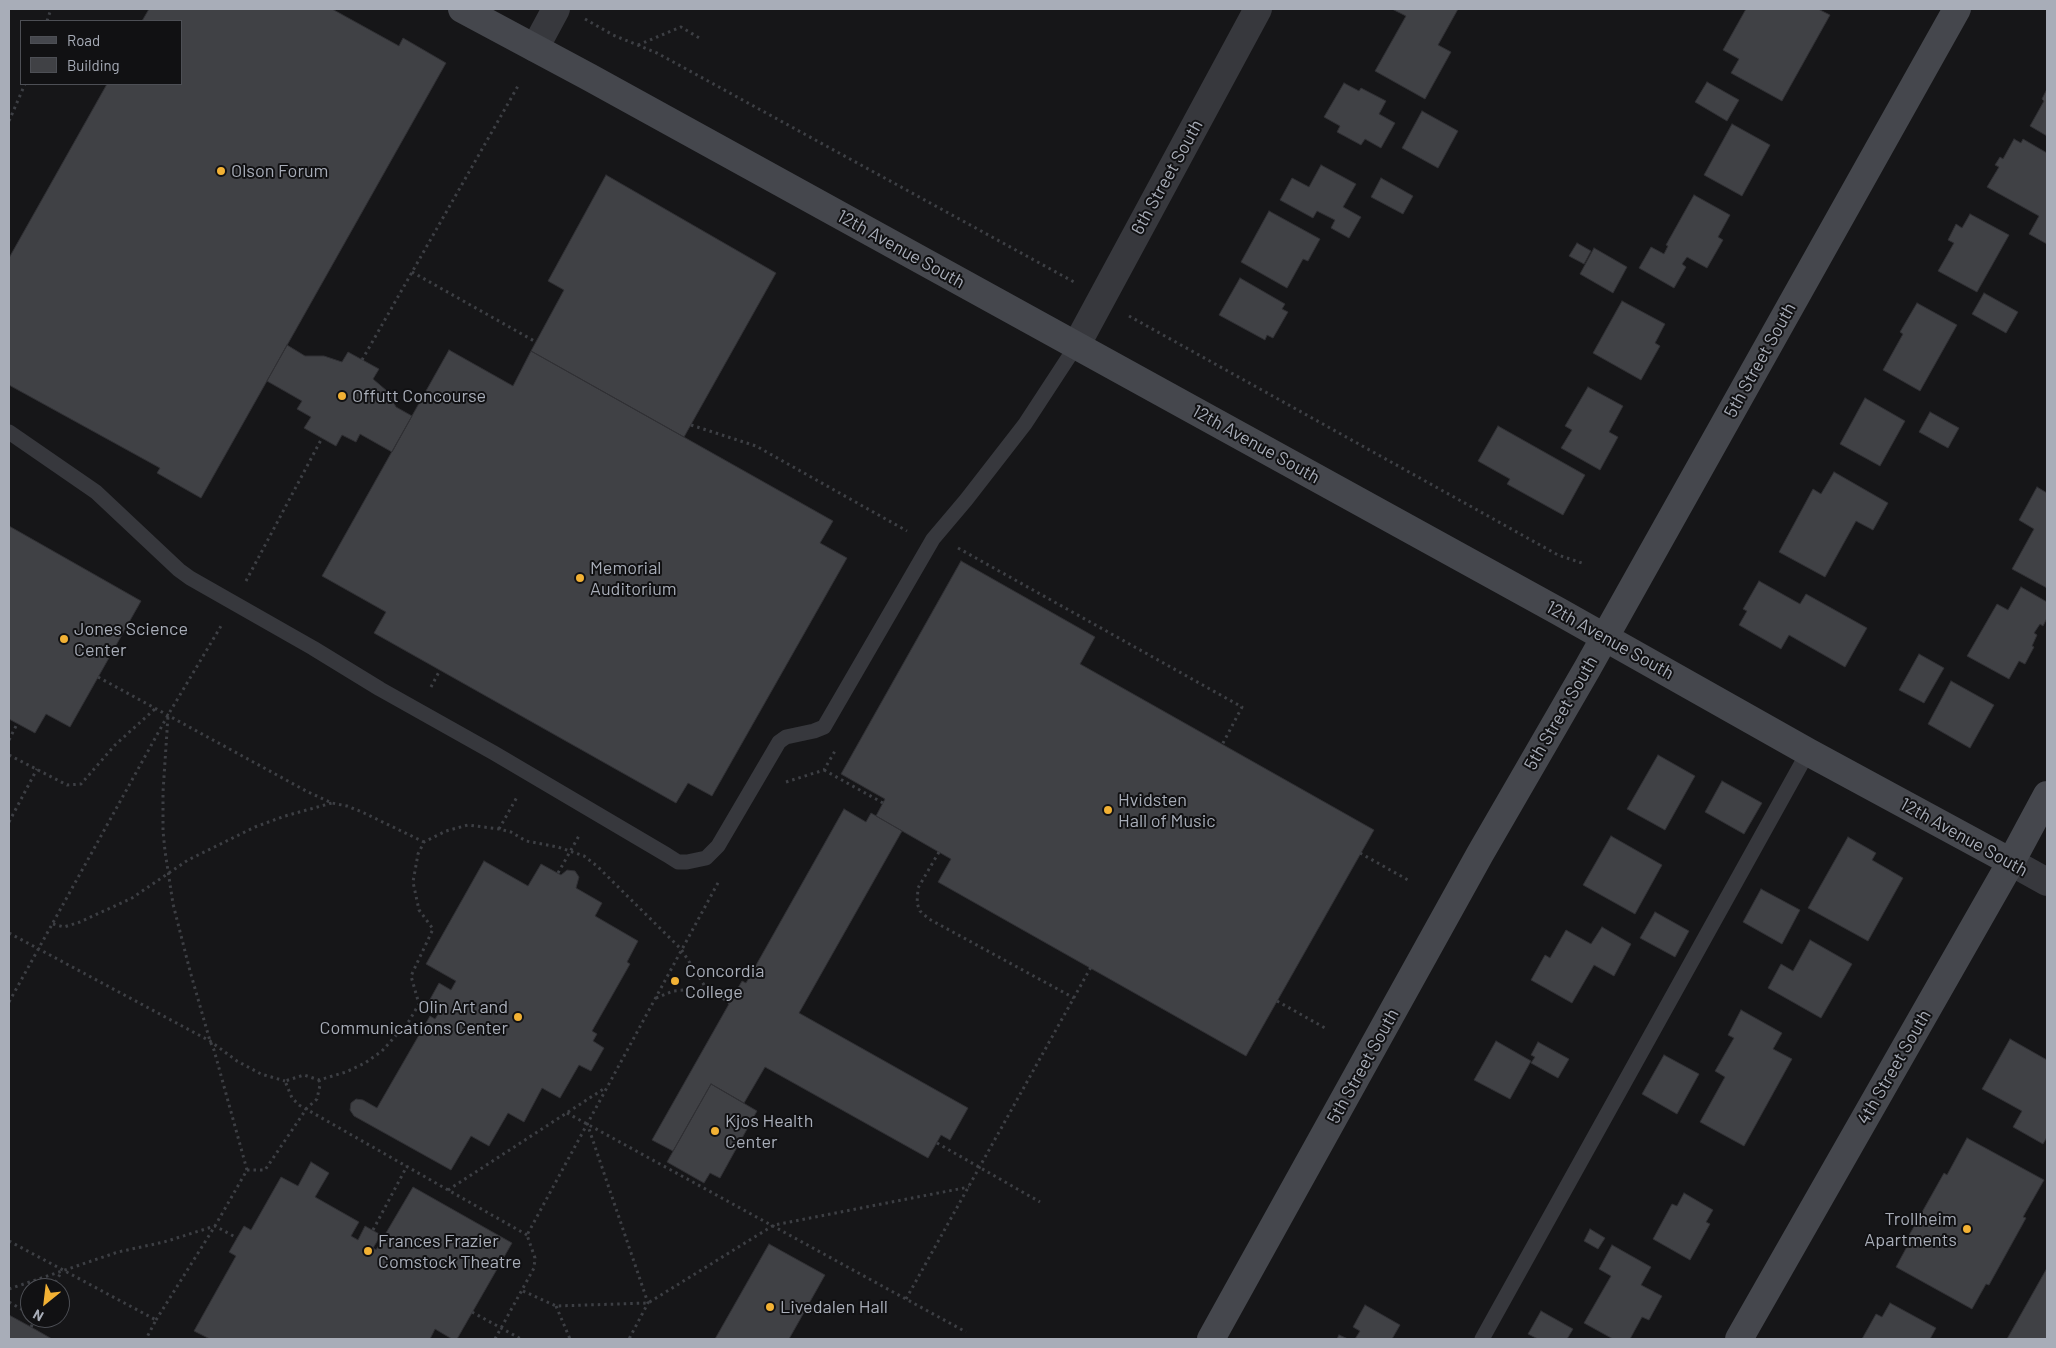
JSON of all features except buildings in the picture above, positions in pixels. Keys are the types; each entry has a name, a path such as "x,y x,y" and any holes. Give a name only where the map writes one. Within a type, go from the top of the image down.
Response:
{"street":[{"name":"12th Avenue South","path":"462,9 2047,882"},
{"path":"535,48 556,9"},
{"name":"6th Street South","path":"1076,346 1258,9"},
{"name":"5th Street South","path":"1212,1339 1480,854 1605,637 1957,9"},
{"name":"4th Street South","path":"1739,1339 2011,862 2047,795"}],"lane":[{"path":"9,432 96,492 179,570 678,862 697,861 713,852 726,835 779,742 786,737 814,732 824,727 932,538 966,500 1025,424 1076,346"},
{"path":"1482,1339 1808,752"}],"path":[{"path":"582,18 613,35 666,58 1059,273"},
{"path":"638,45 681,27 701,39"},
{"path":"9,121 25,85"},
{"path":"362,360 518,86"},
{"path":"412,272 536,342"},
{"path":"1150,328 1558,555 1585,564"},
{"path":"691,425 756,446 903,529 953,545 1242,708 1222,744"},
{"path":"9,1002 168,715 234,603 322,438"},
{"path":"98,677 308,792 332,803 362,812 424,842"},
{"path":"9,755 67,785 81,784 115,745 156,708"},
{"path":"146,1339 248,1170 210,1041 173,904 164,851 163,809 168,715"},
{"path":"9,740 18,724"},
{"path":"780,784 824,770 838,745"},
{"path":"9,822 37,769"},
{"path":"824,770 883,803"},
{"path":"499,828 530,774"},
{"path":"53,924 64,926 80,922 104,912 132,898 188,860 255,827 285,816 332,803"},
{"path":"558,873 593,812"},
{"path":"9,933 210,1041 237,1062 261,1074 285,1081 304,1075 319,1080 346,1072 365,1063 382,1051 409,1021 419,1004 411,976 433,929 419,910 413,882 418,854 424,842 446,831 468,825 499,828 511,832 526,841 571,850 584,856 597,866 681,948 706,988 730,1003"},
{"path":"939,852 918,888 916,896 920,911 929,919 1074,998"},
{"path":"1360,853 1408,880"},
{"path":"526,1235 656,998 681,948 720,880"},
{"path":"906,1299 1091,967"},
{"path":"656,998 673,992 706,988"},
{"path":"1278,1001 1325,1028"},
{"path":"248,1170 265,1170 307,1108 317,1099 320,1085 319,1080"},
{"path":"285,1081 292,1098 299,1105 526,1235 535,1258 534,1268 495,1339"},
{"path":"448,1190 606,1088"},
{"path":"567,1113 966,1332"},
{"path":"587,1123 648,1303 629,1339"},
{"path":"937,1143 1040,1202"},
{"path":"373,1230 407,1166"},
{"path":"523,1291 556,1306 648,1303 774,1226 969,1187"},
{"path":"9,1289 118,1252 164,1242 215,1226 237,1238"},
{"path":"9,1241 156,1320"},
{"path":"58,1278 62,1271"},
{"path":"9,1302 20,1308"},
{"path":"556,1306 570,1339"},
{"path":"472,1312 521,1339"}],"place":[{"name":"Olson Forum","path":"221,171"},
{"name":"Offutt Concourse","path":"342,396"},
{"name":"Memorial Auditorium","path":"580,578"},
{"name":"Jones Science Center","path":"64,639"},
{"name":"Hvidsten Hall of Music","path":"1108,810"},
{"name":"Concordia College","path":"675,981"},
{"name":"Olin Art and Communications Center","path":"518,1017"},
{"name":"Kjos Health Center","path":"715,1131"},
{"name":"Trollheim Apartments","path":"1967,1229"},
{"name":"Frances Frazier Comstock Theatre","path":"368,1251"},
{"name":"Livedalen Hall","path":"770,1307"}]}
